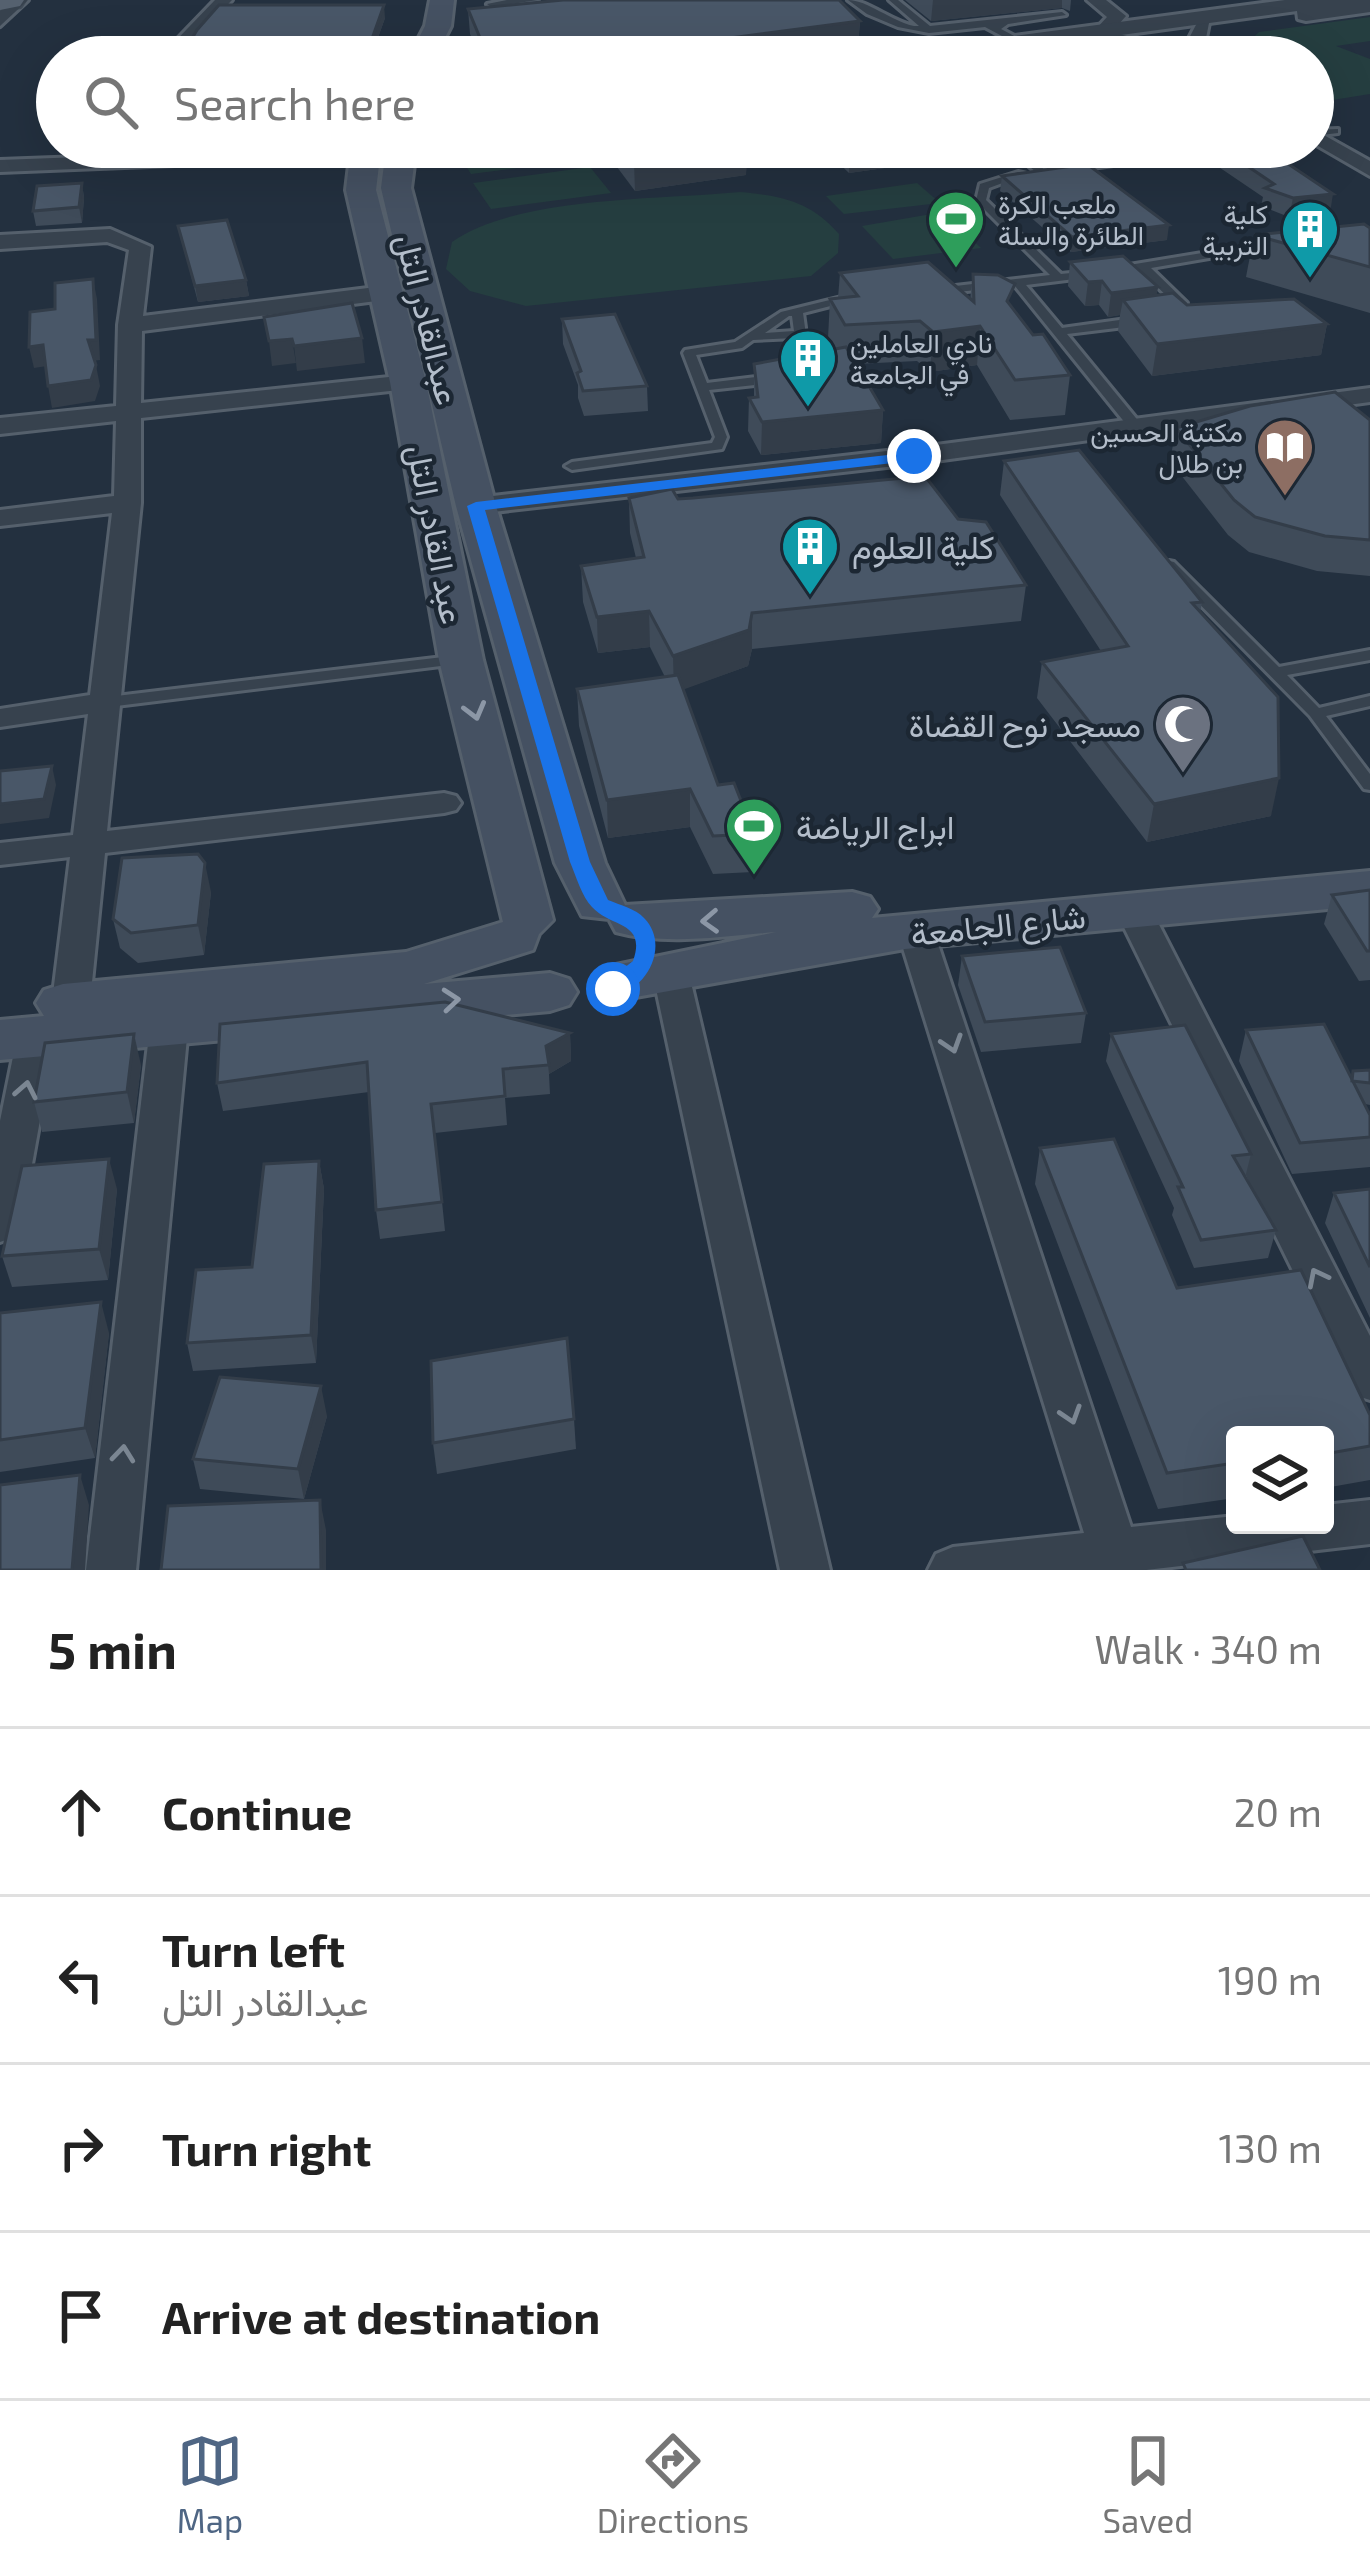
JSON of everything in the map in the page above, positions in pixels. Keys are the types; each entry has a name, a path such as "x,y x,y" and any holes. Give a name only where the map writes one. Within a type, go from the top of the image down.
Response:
{"main road":[{"path":"0,2 10,0"},
{"path":"433,36 442,0"},
{"path":"462,36 478,2"},
{"name":"عبد القادر التل","path":"375,168 362,190 408,382 461,660 520,929"},
{"name":"عبدالقادر التل","path":"389,168 478,515 580,862 617,912"},
{"name":"شارع الجامعة","path":"617,912 687,922 817,913 1370,855"},
{"name":"شارع الجامعة","path":"650,974 710,959 916,932 1370,888"},
{"path":"561,904 617,912 648,950 650,974 592,994 550,992 169,1027 27,1022 409,970 520,929 561,904"},
{"path":"520,929 511,950 520,975 550,992"}],"street":[{"path":"0,21 20,0"},
{"path":"189,36 224,0"},
{"path":"1095,0 1117,16 1112,34"},
{"path":"1100,36 1333,0"},
{"path":"1089,36 1370,6"},
{"path":"1199,36 1203,27"},
{"path":"1112,34 1119,36"},
{"path":"1334,138 1370,152"},
{"path":"1334,143 1370,170"},
{"path":"0,166 36,161"},
{"path":"0,242 99,234 134,241 140,247 130,326 127,503 92,844 27,1022 0,1225"},
{"path":"130,326 384,293"},
{"path":"0,426 408,382"},
{"path":"478,515 1349,409 1370,395"},
{"path":"1050,445 1135,426 1349,409"},
{"path":"0,518 127,503"},
{"path":"0,718 108,702"},
{"path":"0,854 444,803"},
{"path":"1133,909 1370,1382"},
{"path":"916,932 1114,1550"},
{"path":"650,974 805,1570"},
{"path":"111,1570 169,1027"},
{"path":"953,1570 1370,1522"}],"lane":[{"path":"478,2 534,0 542,11"},
{"path":"852,0 892,27 929,30 1062,15"},
{"path":"893,0 929,30"},
{"path":"487,18 510,16"},
{"path":"1000,24 1013,36"},
{"path":"1037,168 1042,172"},
{"path":"1059,278 981,202 984,186 993,181 1070,168"},
{"path":"926,292 1059,278 1289,242"},
{"path":"1143,266 1181,303 1177,316"},
{"path":"1019,283 1135,426"},
{"path":"572,466 717,446 721,437 689,353 738,345 797,309 856,298"},
{"path":"702,387 802,372 797,309"},
{"path":"1059,332 1153,319"},
{"path":"751,338 800,334"},
{"path":"1153,548 1316,712 1370,785"},
{"path":"1276,672 1370,655"},
{"path":"108,702 461,660"},
{"path":"1316,712 1370,701"}],"green space":[{"path":"1370,17 1370,41 1336,46 1370,59 1370,94 1334,100 1334,36 1255,36"},
{"path":"467,168 517,168 471,174"},
{"path":"591,168 611,193 491,209 473,183"},
{"path":"917,183 940,203 844,214 826,196"},
{"path":"740,192 806,207 839,234 838,253 811,276 526,306 470,291 446,269 452,242 513,216 590,203"},
{"path":"943,212 981,248 893,259 862,226"}],"building":[{"path":"563,0 839,0 860,21 745,36 479,36 468,9"},
{"path":"219,5 384,5 373,36 193,36"},
{"path":"1092,168 1169,225 1072,237 1002,176"},
{"path":"1250,168 1294,168 1333,194 1293,198 1265,188 1274,184"},
{"path":"82,183 79,207 33,211 37,186"},
{"path":"227,220 246,280 195,286 178,226"},
{"path":"1364,224 1370,228 1370,267 1254,235"},
{"path":"1123,256 1158,287 1111,293 1102,281 1088,282 1070,262"},
{"path":"928,262 974,302 973,274 998,275 1015,284 1007,301 1033,335 1043,334 1070,375 1015,380 980,326 933,332 920,321 845,325 830,299 858,296 840,273"},
{"path":"93,279 96,340 88,340 96,365 91,380 48,386 43,345 29,347 30,312 55,309 55,283"},
{"path":"1173,293 1187,305 1294,299 1327,324 1157,344 1123,300"},
{"path":"352,303 362,338 294,346 292,339 269,341 264,317"},
{"path":"615,314 647,386 583,391 577,373 581,371 562,319"},
{"path":"846,347 883,410 762,422 749,398 758,397 754,364"},
{"name":"مكتبة الحسين بن طلال","path":"1335,392 1370,420 1370,540 1325,536 1255,517 1234,500 1176,428 1250,406"},
{"path":"1079,450 1202,602 1192,603 1278,697 1279,778 1154,804 1042,662 1128,646 1004,461"},
{"name":"كلية العلوم","path":"925,476 958,519 986,522 1026,585 752,613 749,630 673,656 649,611 597,617 581,566 644,557 629,498 672,489 678,499"},
{"path":"678,675 718,785 734,783 754,834 713,836 690,789 607,800 577,689"},
{"path":"52,766 44,799 0,804 0,771"},
{"path":"198,854 205,863 198,925 131,933 113,919 122,858"},
{"path":"1370,890 1370,951 1367,951 1332,895"},
{"path":"1060,947 1086,1013 985,1022 962,956"},
{"path":"445,1002 570,1033 546,1046 549,1065 503,1069 505,1096 431,1104 442,1202 376,1210 367,1062 217,1083 220,1024"},
{"path":"1324,1024 1370,1115 1370,1137 1300,1143 1246,1030"},
{"path":"1185,1025 1251,1154 1233,1156 1276,1230 1201,1240 1178,1187 1183,1187 1111,1034"},
{"path":"134,1034 127,1092 34,1102 45,1043"},
{"path":"1370,1070 1370,1083 1352,1081 1353,1071"},
{"path":"1114,1139 1177,1288 1301,1270 1370,1415 1370,1446 1334,1452 1334,1426 1226,1426 1226,1464 1167,1473 1040,1148"},
{"path":"109,1159 99,1249 2,1256 22,1166"},
{"path":"319,1161 311,1335 187,1343 196,1270 252,1267 264,1164"},
{"path":"1370,1189 1370,1267 1334,1193"},
{"path":"101,1302 85,1428 0,1440 0,1313"},
{"path":"567,1338 574,1419 433,1443 431,1361"},
{"path":"220,1377 321,1386 298,1469 193,1459"},
{"path":"80,1475 72,1570 0,1570 0,1485"},
{"path":"320,1500 321,1570 161,1570 168,1506"},
{"path":"1303,1536 1320,1570 1186,1570 1183,1563"}],"place":[{"name":"ملعب الكرة الطائرة والسلة","path":"956,270"},
{"name":"كلية التربية","path":"1310,280"},
{"name":"نادي العاملين في الجامعة","path":"808,409"},
{"name":"مكتبة الحسين بن طلال","path":"1285,498"},
{"name":"كلية العلوم","path":"810,597"},
{"name":"مسجد نوح القضاة","path":"1183,775"},
{"name":"ابراج الرياضة","path":"754,877"}],"route":[{"path":"613,989 642,965 648,950 645,934 634,920 600,904 580,862 476,506 914,456"}]}
